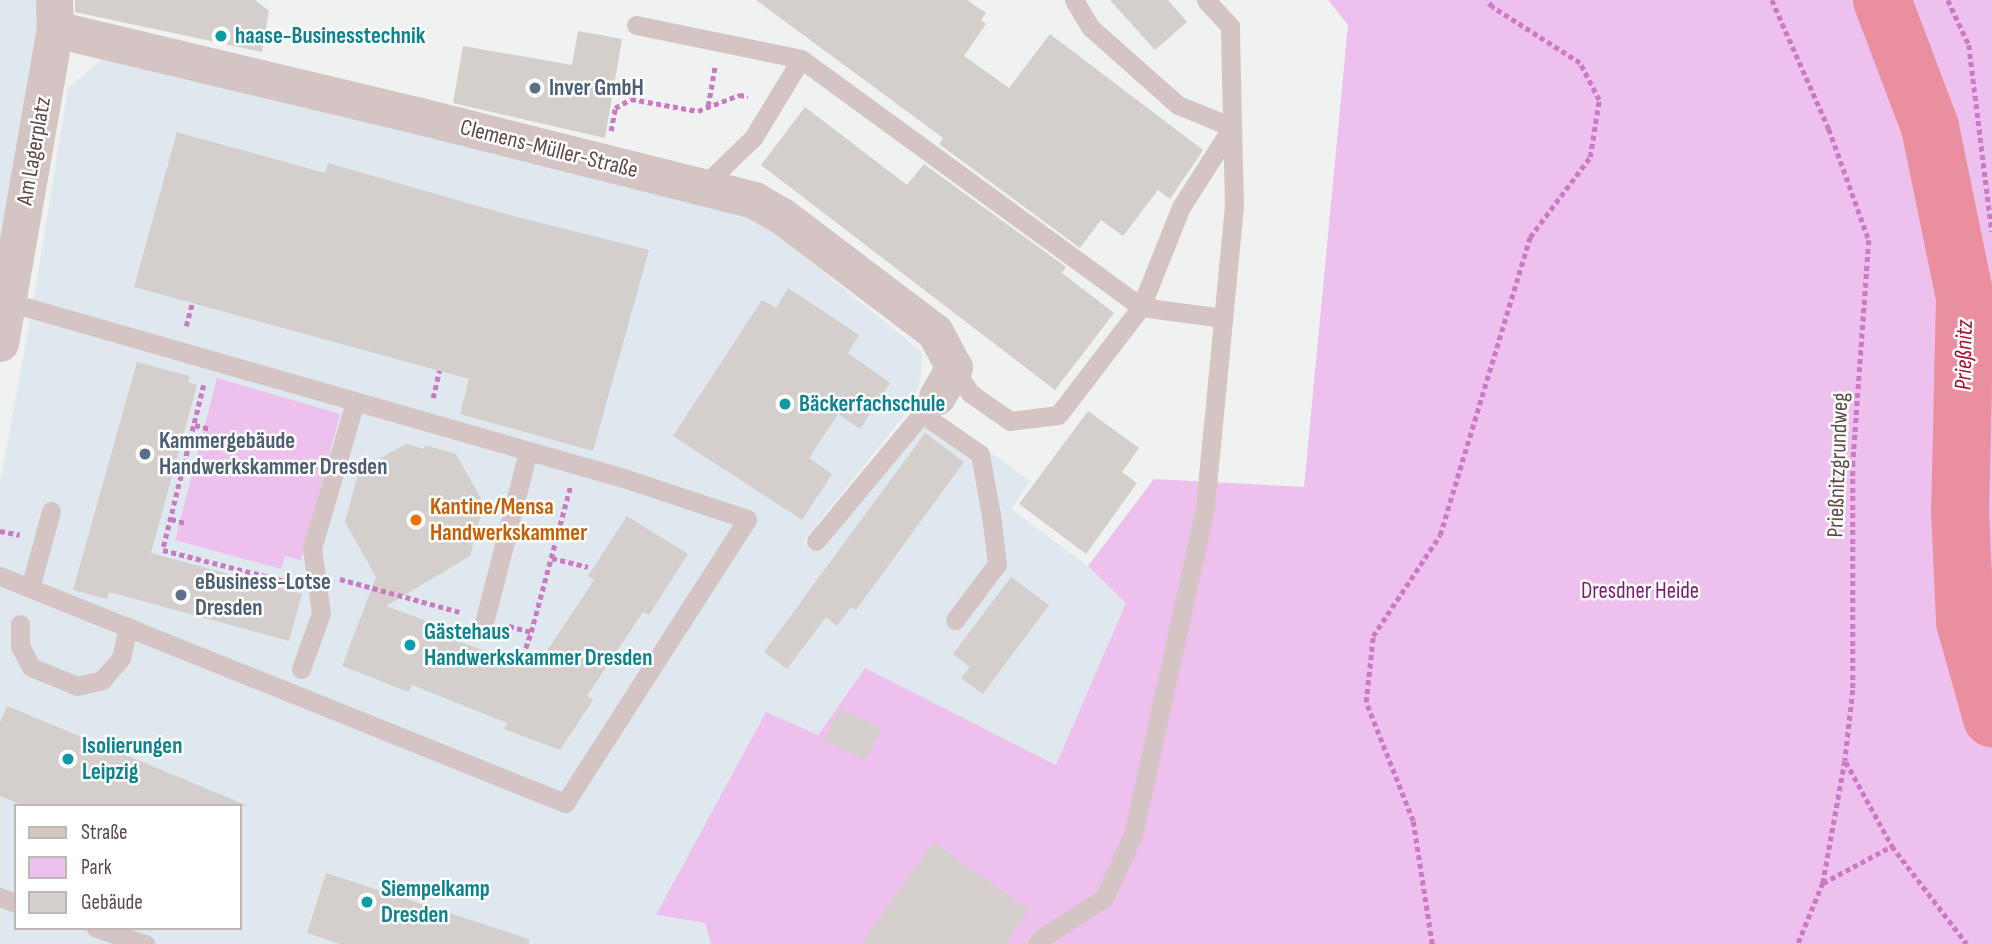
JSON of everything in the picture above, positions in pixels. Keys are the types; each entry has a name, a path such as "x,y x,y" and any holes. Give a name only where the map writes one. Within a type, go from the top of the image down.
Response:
{"street":[{"name":"Clemens-Müller-Straße","path":"55,15 604,163 754,200 782,216 936,332 938,392"},
{"name":"Am Lagerplatz","path":"0,343 4,300 55,15"}],"lane":[{"path":"1074,0 1090,27 1178,105 1232,127"},
{"path":"1037,944 1043,937 1104,898 1133,835 1205,507 1234,208 1230,26 1206,0"},
{"path":"636,25 719,40 801,60 1141,307 1223,318"},
{"path":"702,187 753,138 801,60"},
{"path":"938,392 970,393 1010,421 1058,415 1141,307 1181,207 1232,127"},
{"path":"0,576 565,803 747,519 528,452 4,300"},
{"path":"816,541 938,392"},
{"path":"938,392 980,454 997,564 955,620"},
{"path":"301,669 321,613 312,548 355,402"},
{"path":"485,619 528,452"},
{"path":"30,588 51,511"},
{"path":"20,624 20,646 31,667 77,686 102,680 121,658 128,627"},
{"path":"102,930 145,944"}],"path":[{"path":"1432,944 1413,821 1366,702 1373,636 1440,535 1530,237 1590,157 1599,100 1580,63 1492,7 1487,0"},
{"name":"Prießnitzgrundweg","path":"1772,0 1829,129 1869,240 1853,462 1853,690 1845,761 1823,883 1798,944"},
{"path":"1948,0 1969,45 1992,232"},
{"path":"708,107 719,40"},
{"path":"604,163 615,108 631,99 698,111 738,95 777,99"},
{"path":"211,360 163,550 318,590 328,575 531,632"},
{"path":"195,425 210,429"},
{"path":"520,664 552,558 575,466"},
{"path":"171,519 185,523"},
{"path":"552,558 588,566"},
{"path":"1845,761 1892,846 1967,944"},
{"path":"1823,883 1892,846"}],"shaded area":[{"path":"0,0 42,0 0,276"},
{"path":"105,57 748,211 922,352 921,375 914,403 803,542 817,548 932,410 1030,481 1011,509 1088,566 1127,603 1056,765 865,668 818,735 657,916 705,923 711,944 0,944 0,482 32,310 68,88"}],"green space":[{"name":"Dresdner Heide","path":"1328,0 1992,0 1992,944 711,944 705,923 656,915 766,712 818,735 865,668 1056,765 1126,603 1088,566 1154,479 1304,487 1348,25"},
{"path":"217,378 340,414 301,560 285,556 281,569 175,540"}],"building":[{"name":"haase-Businesstechnik","path":"75,0 255,0 269,11 262,52 75,12"},
{"path":"756,0 967,0 986,13 981,20 986,24 964,56 1009,88 1050,34 1203,150 1170,199 1158,190 1123,236 1101,220 1080,248 939,144 943,138"},
{"path":"1110,0 1168,0 1187,22 1155,50"},
{"name":"Inver GmbH","path":"578,31 622,39 605,138 453,103 463,46 572,65"},
{"path":"805,107 907,185 924,164 1066,267 1062,273 1114,313 1055,390 761,165"},
{"path":"177,132 325,173 328,163 509,215 649,250 593,451 460,414 469,379 134,287"},
{"name":"Bäckerfachschule","path":"788,288 859,335 848,353 890,383 860,429 838,414 809,458 832,474 802,520 673,436 762,300 776,308"},
{"name":"Kammergebäude Handwerkskammer Dresden","path":"137,362 190,376 188,382 197,385 151,553 302,594 289,641 109,592 107,599 73,590"},
{"path":"1088,411 1139,448 1122,472 1137,483 1086,554 1019,504"},
{"path":"925,433 964,462 856,610 851,607 837,626 826,617 787,669 764,652"},
{"name":"Gästehaus Handwerkskammer Dresden","path":"406,444 424,449 425,445 456,454 484,504 470,556 386,606 435,624 433,631 528,668 531,660 538,664 594,580 588,576 627,516 688,554 649,615 643,612 587,696 593,700 560,750 504,729 507,723 412,685 409,692 342,666 376,577 345,522 359,470"},
{"path":"1011,577 1049,605 983,694 961,678 970,667 953,654"},
{"name":"Isolierungen Leipzig","path":"7,706 246,806 19,804 0,796 0,722"},
{"path":"840,708 882,728 865,761 824,741"},
{"path":"934,842 1029,910 1005,944 861,944"},
{"name":"Siempelkamp Dresden","path":"326,873 529,939 529,944 340,944 307,933"}],"waterway":[{"name":"Prießnitz","path":"1882,0 1930,127 1965,297 1960,510 1965,622 1992,718"}],"place":[{"name":"haase-Businesstechnik","path":"221,36"},
{"name":"Inver GmbH","path":"535,88"},
{"name":"Bäckerfachschule","path":"785,404"},
{"name":"Kammergebäude Handwerkskammer Dresden","path":"145,454"},
{"name":"Kantine/Mensa Handwerkskammer","path":"416,520"},
{"name":"eBusiness-Lotse Dresden","path":"181,595"},
{"name":"Gästehaus Handwerkskammer Dresden","path":"410,645"},
{"name":"Isolierungen Leipzig","path":"68,759"},
{"name":"Siempelkamp Dresden","path":"367,902"}]}
